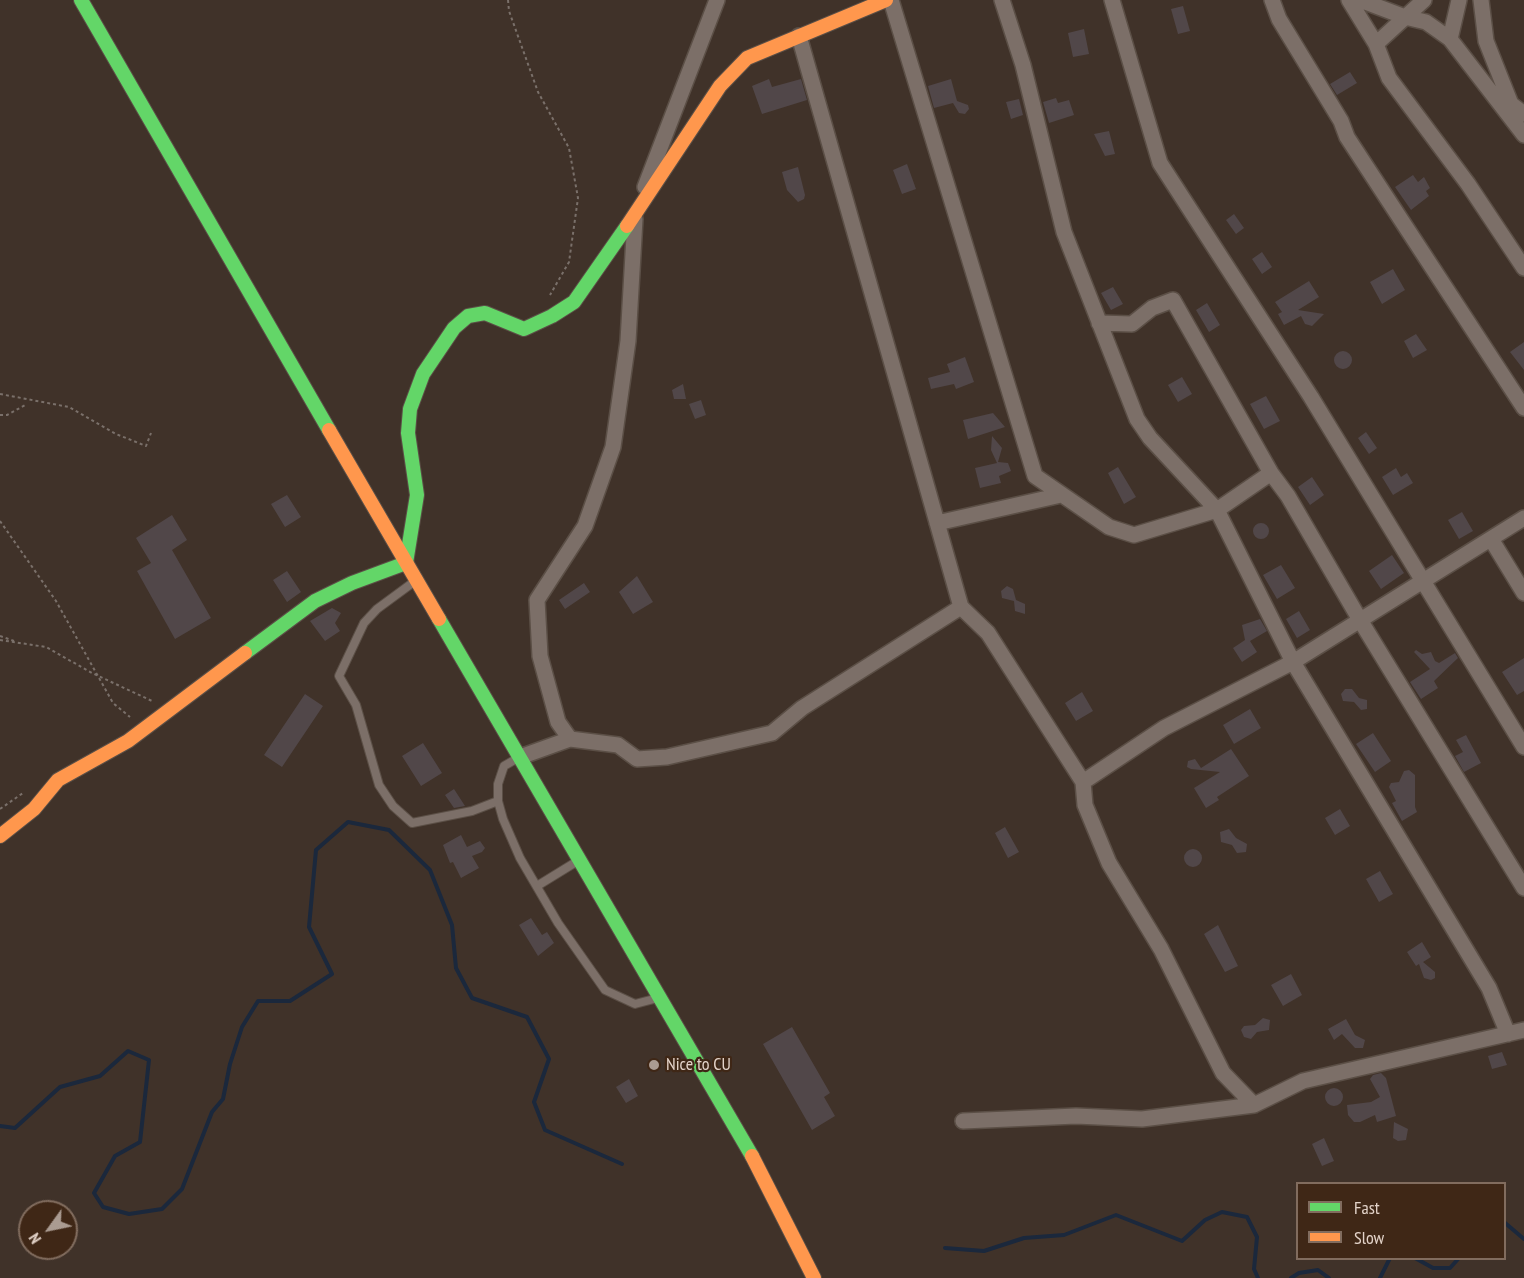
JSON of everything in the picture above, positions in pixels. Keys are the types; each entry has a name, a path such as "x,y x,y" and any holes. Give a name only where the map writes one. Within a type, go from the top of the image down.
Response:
{"main road":[{"path":"81,0 406,563 740,1131 814,1278"},
{"path":"406,563 417,495 408,433 410,409 423,374 454,328 468,316 485,313 524,329 552,316 574,302 592,279 720,86 747,58 886,0"},
{"path":"0,836 34,809 58,780 128,741 315,601 352,583 406,563"}],"street":[{"path":"570,739 558,722 540,656 537,600 585,526 613,447 628,341 635,211 717,0"},
{"path":"891,0 1035,477 1108,527 1134,535 1217,510 1271,473"},
{"path":"1002,0 1023,64 1064,232 1137,419 1150,438 1217,510 1293,662 1489,988 1508,1034"},
{"path":"1112,0 1160,163 1311,397 1524,747"},
{"path":"1272,0 1280,19 1341,121 1347,136 1524,408"},
{"path":"1349,0 1376,44 1389,78 1468,184 1524,268"},
{"path":"1360,0 1405,17 1426,22 1450,39 1524,135"},
{"path":"1376,44 1424,0"},
{"path":"1450,39 1459,0"},
{"path":"1481,0 1486,41 1511,104 1524,114"},
{"path":"793,38 960,607 988,633 1083,782 1085,805 1109,863 1161,949 1223,1073 1254,1105"},
{"path":"1100,323 1132,324 1152,308 1173,300 1271,473 1288,496 1360,620 1524,888"},
{"path":"937,523 1061,495"},
{"path":"1083,782 1164,728 1293,662 1524,518"},
{"path":"1491,539 1524,594"},
{"path":"520,757 570,739 618,745 637,759 667,756 772,733 802,708 960,607"},
{"path":"963,1121 1076,1116 1142,1119 1254,1105 1303,1081 1524,1030"}],"lane":[{"path":"417,580 376,609 364,623 339,676 356,705 379,785 393,806 412,823 472,811 498,801"},
{"path":"520,757 504,766 498,784 498,801 520,858 558,923 605,990 635,1004 661,998"},
{"path":"537,886 580,860"}],"path":[{"path":"508,0 509,11 538,92 569,148 578,198 569,262 546,301"},
{"path":"0,394 69,406 116,434 146,446 151,433"},
{"path":"0,415 7,415 27,404"},
{"path":"0,521 56,601 113,703 132,719"},
{"path":"0,638 46,648 152,701 146,707"}],"building":[{"path":"1183,6 1190,31 1178,34 1171,9"},
{"path":"1084,29 1089,54 1073,57 1068,33"},
{"path":"1350,72 1357,83 1337,95 1330,84"},
{"path":"769,79 772,87 801,79 807,100 762,114 752,86"},
{"path":"951,79 957,101 968,105 969,109 965,114 959,113 953,103 934,108 928,86"},
{"path":"1056,98 1058,103 1069,100 1074,115 1049,123 1043,102"},
{"path":"1019,99 1023,115 1011,119 1006,102"},
{"path":"1109,131 1115,154 1105,156 1094,134"},
{"path":"907,164 916,189 902,194 893,170"},
{"path":"798,167 805,195 804,199 798,202 787,190 782,172"},
{"path":"1413,175 1418,182 1424,177 1430,188 1426,191 1429,196 1411,210 1395,187"},
{"path":"1234,214 1244,228 1236,234 1226,220"},
{"path":"1262,252 1272,267 1262,274 1252,259"},
{"path":"1393,269 1405,290 1382,304 1370,282"},
{"path":"1309,281 1319,297 1298,310 1324,314 1312,326 1305,324 1301,316 1284,325 1278,314 1282,312 1275,302"},
{"path":"1113,287 1123,304 1111,310 1101,293"},
{"path":"1207,303 1220,325 1209,332 1196,310"},
{"path":"1416,334 1427,350 1413,358 1404,341"},
{"path":"1524,342 1524,370 1510,352"},
{"path":"1343,351 1349,354 1352,360 1349,366 1343,369 1337,366 1334,360 1337,354"},
{"path":"965,357 974,382 956,389 954,384 931,389 928,378 950,372 947,364"},
{"path":"1182,377 1192,394 1178,402 1168,385"},
{"path":"683,384 686,399 674,399 672,390"},
{"path":"1266,396 1280,421 1264,429 1250,404"},
{"path":"701,400 706,415 695,419 689,404"},
{"path":"993,413 1005,427 968,439 963,420"},
{"path":"1366,432 1377,448 1369,454 1358,438"},
{"path":"992,436 1002,448 998,462 1008,463 1011,471 999,476 1001,483 980,488 975,468 997,463 991,450"},
{"path":"1118,467 1136,497 1124,504 1108,473"},
{"path":"1396,468 1401,477 1407,473 1413,483 1393,495 1382,477"},
{"path":"1312,477 1324,495 1310,505 1298,487"},
{"path":"287,495 301,517 285,527 271,504"},
{"path":"1462,512 1473,531 1459,539 1448,520"},
{"path":"172,515 187,540 172,550 211,618 175,639 137,571 151,563 136,538"},
{"path":"1261,523 1267,525 1269,531 1267,537 1261,539 1255,537 1253,531 1255,525"},
{"path":"1392,555 1404,573 1381,589 1369,571"},
{"path":"1281,565 1295,588 1277,599 1263,575"},
{"path":"287,571 301,592 287,602 273,580"},
{"path":"637,576 653,602 633,614 619,592"},
{"path":"584,583 590,592 565,609 559,600"},
{"path":"1007,586 1013,589 1016,600 1025,604 1025,614 1015,611 1014,601 1002,598 1001,591"},
{"path":"332,608 341,613 335,623 340,631 325,641 310,621"},
{"path":"1299,611 1310,630 1297,638 1286,619"},
{"path":"1260,619 1267,631 1250,641 1257,652 1242,662 1233,648 1245,640 1242,625"},
{"path":"1416,650 1422,654 1431,652 1435,661 1439,663 1455,653 1458,658 1434,681 1438,688 1421,699 1410,682 1430,669 1414,652"},
{"path":"1524,658 1524,691 1517,695 1502,672"},
{"path":"1345,689 1352,689 1359,698 1367,700 1367,709 1361,710 1354,702 1343,701 1341,694"},
{"path":"1082,692 1093,711 1076,721 1065,703"},
{"path":"305,694 323,706 282,767 264,755"},
{"path":"1250,709 1261,728 1234,744 1223,725"},
{"path":"1373,733 1391,761 1375,772 1356,744"},
{"path":"1466,735 1481,763 1464,772 1455,756 1463,752 1456,740"},
{"path":"423,743 442,773 421,786 402,756"},
{"path":"1231,749 1249,776 1217,797 1219,800 1206,808 1194,788 1220,772 1191,769 1187,767 1188,761 1195,759 1201,768"},
{"path":"1409,770 1415,775 1417,812 1402,821 1392,803 1396,801 1389,787 1391,783 1399,782 1404,771"},
{"path":"454,789 465,806 454,808 445,795"},
{"path":"1340,809 1350,826 1335,835 1325,818"},
{"path":"1005,827 1019,852 1008,858 995,833"},
{"path":"1229,829 1236,838 1247,844 1246,852 1237,853 1232,845 1221,842 1220,832"},
{"path":"461,835 467,847 480,841 485,848 482,852 472,856 479,868 461,878 453,862 450,863 443,845"},
{"path":"1193,849 1199,852 1202,858 1199,864 1193,867 1187,864 1184,858 1187,852"},
{"path":"1380,871 1393,894 1379,902 1366,879"},
{"path":"531,918 542,935 547,932 554,943 538,956 519,925"},
{"path":"1218,925 1238,966 1225,972 1204,934"},
{"path":"1422,942 1431,957 1423,962 1435,972 1435,978 1431,980 1424,978 1419,964 1416,966 1407,952"},
{"path":"1291,974 1302,995 1283,1006 1271,985"},
{"path":"1263,1018 1270,1020 1269,1030 1257,1032 1251,1039 1244,1037 1241,1030 1244,1026 1255,1025"},
{"path":"1346,1019 1355,1035 1365,1040 1363,1048 1355,1048 1342,1034 1334,1040 1328,1029"},
{"path":"792,1027 830,1093 824,1097 835,1116 812,1130 763,1044"},
{"path":"1502,1052 1507,1065 1492,1069 1488,1056"},
{"path":"1381,1073 1386,1078 1396,1116 1377,1122 1375,1115 1360,1122 1354,1122 1348,1115 1347,1105 1371,1102 1380,1097 1370,1079 1373,1075"},
{"path":"629,1079 638,1096 626,1103 616,1087"},
{"path":"1334,1088 1340,1091 1343,1097 1340,1103 1334,1106 1328,1103 1325,1097 1328,1091"},
{"path":"1394,1122 1408,1129 1406,1140 1398,1141 1393,1138"},
{"path":"1324,1138 1334,1161 1322,1166 1312,1144"}],"waterway":[{"path":"0,1126 15,1128 60,1087 100,1076 128,1051 149,1060 140,1142 115,1156 94,1193 103,1207 129,1214 162,1209 182,1189 212,1112 223,1099 230,1064 242,1027 258,1001 290,1001 332,974 309,927 316,850 348,822 389,830 430,870 452,925 456,968 472,998 527,1017 549,1059 534,1102 545,1130 622,1164"},
{"path":"945,1248 984,1251 1024,1238 1064,1235 1116,1215 1182,1241 1205,1220 1222,1212 1247,1217 1257,1237 1254,1269 1258,1278"},
{"path":"1506,1224 1524,1239"},
{"path":"1380,1278 1389,1260"},
{"path":"1419,1260 1433,1268 1450,1268 1457,1260"},
{"path":"1291,1278 1299,1273 1318,1270 1329,1278"}],"traffic: fast":[{"path":"81,0 329,430"},
{"path":"245,653 315,601 352,583 406,563 417,495 408,433 410,409 423,374 454,328 468,316 485,313 524,329 552,316 574,302 627,226"},
{"path":"439,619 752,1156"}],"traffic: slow":[{"path":"627,226 720,86 747,58 886,0"},
{"path":"329,430 439,619"},
{"path":"0,836 34,809 58,780 128,741 245,653"},
{"path":"752,1156 814,1278"}],"place":[{"name":"Nice to CU","path":"654,1065"}]}
